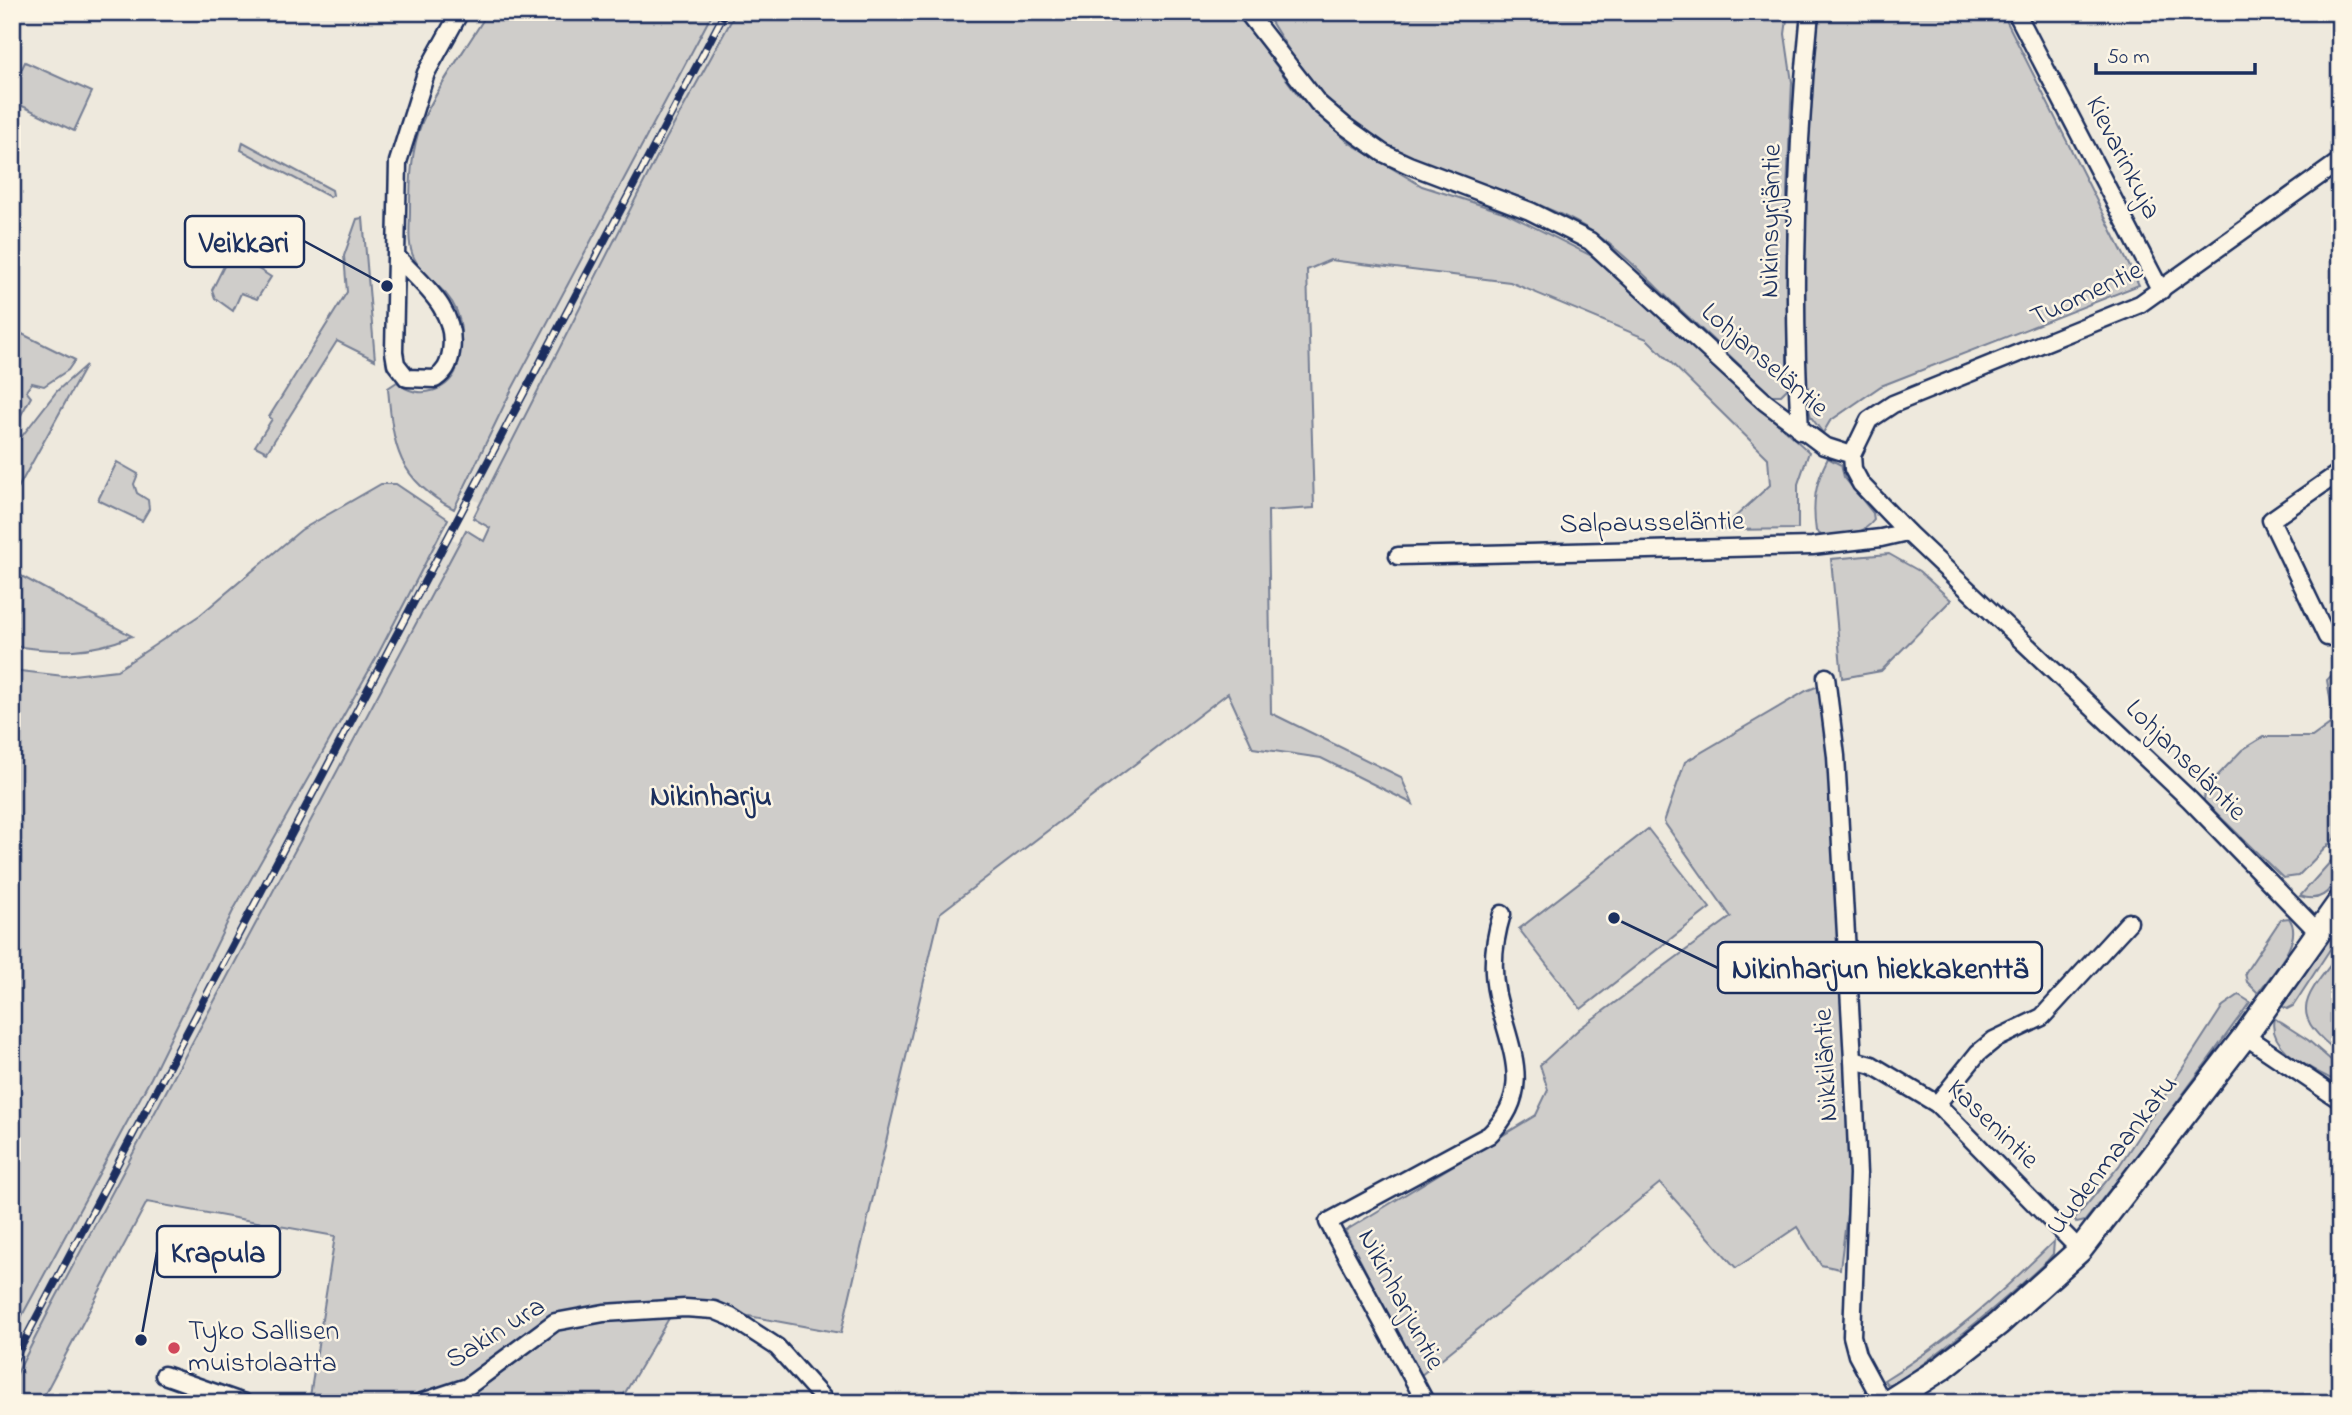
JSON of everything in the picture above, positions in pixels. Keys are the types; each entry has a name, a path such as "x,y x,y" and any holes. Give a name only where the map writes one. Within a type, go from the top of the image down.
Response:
{"main road":[{"name":"Uudenmaankatu","path":"1884,1403 1942,1368 2080,1250 2245,1036 2340,902"}],"street":[{"path":"396,256 435,298 450,320 450,359 447,368 435,379 407,377 396,364 394,352 396,256 398,162 403,139 426,73 460,12"},
{"name":"Lohjanseläntie","path":"1247,12 1318,103 1345,126 1383,153 1530,211 1590,241 1800,431 1824,446 1852,455 1853,469 1861,484 1906,532 2190,800 2317,931"},
{"name":"Nikinsyrjäntie","path":"1800,431 1795,234 1801,101 1810,12"},
{"name":"Kievarinkuja","path":"2017,12 2161,290"},
{"name":"Tuomentie","path":"1852,455 1869,420 1893,404 2133,307 2161,290 2340,161"},
{"path":"2327,637 2271,520 2340,472"},
{"name":"Salpausseläntie","path":"1398,556 1812,546 1881,538 1906,532"},
{"name":"Nikkiläntie","path":"1826,677 1836,756 1858,1174 1852,1336 1857,1355 1884,1403"},
{"name":"Nikinharjuntie","path":"1426,1403 1328,1222 1489,1135 1504,1121 1513,1102 1516,1084 1514,1055 1496,992 1494,943 1502,914"},
{"path":"1937,1104 1978,1053 1994,1041 2042,1017 2129,922"},
{"path":"2245,1036 2340,1100"},
{"name":"Kasenintie","path":"1853,1060 1881,1070 1937,1104 2080,1250"},
{"name":"Sakin ura","path":"419,1403 467,1387 555,1322 604,1313 685,1308 714,1310 745,1326 777,1348 827,1403"},
{"path":"164,1375 244,1403"}],"shaded area":[{"path":"488,12 713,12 511,391 454,509 421,486 402,460 396,445 388,388 397,382 414,391 434,390 450,381 458,363 461,330 457,312 446,294 418,266 410,247 410,189 415,143 422,122 444,81"},
{"path":"713,12 736,12 666,139 481,503 463,494 511,391"},
{"path":"736,12 1236,12 1299,96 1348,142 1422,186 1506,213 1592,256 1809,452 1798,484 1798,529 1721,530 1770,485 1768,458 1647,339 1510,282 1330,260 1307,270 1314,508 1268,511 1271,713 1401,777 1413,804 1321,758 1253,748 1228,693 940,913 841,1333 678,1303 619,1403 309,1403 335,1236 147,1202 40,1403 12,1403 12,1383 52,1305 466,530 484,541 490,528 473,518 666,139"},
{"path":"1265,12 1788,12 1785,34 1792,82 1787,190 1787,389 1781,395 1770,395 1637,268 1614,248 1576,222 1514,195 1418,160 1359,129 1333,107 1314,85"},
{"path":"1818,12 2002,12 2139,285 1881,386 1830,421 1823,433 1811,417 1807,402 1804,304 1808,109"},
{"path":"25,62 92,92 74,131 12,101 12,89"},
{"path":"243,142 332,190 333,195 330,197 241,150"},
{"path":"363,218 375,360 337,341 267,452 255,446 272,419 269,417 347,292 344,256 357,219"},
{"path":"230,254 235,254 271,277 257,299 241,293 233,311 215,298 212,290"},
{"path":"12,329 75,360 68,370 44,386 32,383 26,391 31,397 12,431"},
{"path":"86,365 12,499 12,449 57,391"},
{"path":"1828,458 1841,465 1844,477 1873,513 1874,520 1857,533 1821,535 1816,531 1816,493"},
{"path":"117,462 138,474 134,484 137,493 148,500 149,509 142,521 98,500"},
{"path":"381,484 396,484 448,519 375,660 234,909 151,1078 12,1334 12,670 64,676 117,670 200,615 301,530"},
{"path":"440,534 459,542 12,1383 12,1334 234,909 375,660"},
{"path":"1889,554 1919,571 1951,600 1881,671 1842,678 1831,559"},
{"path":"12,571 132,636 87,649 44,650 12,646"},
{"path":"2338,669 2340,833 2298,876 2283,878 2204,801 2205,789 2242,750 2263,737 2312,737 2334,721 2327,680"},
{"path":"1821,685 1830,756 1852,1174 1840,1269 1821,1265 1797,1227 1736,1268 1660,1183 1420,1376 1345,1231 1536,1115 1548,1090 1540,1065 1579,1029 1731,917 1664,822 1685,762 1806,691"},
{"path":"1648,829 1710,908 1581,1009 1519,929"},
{"path":"2340,851 2335,879 2326,893 2319,897 2300,896"},
{"path":"2289,918 2293,927 2290,947 2258,993 2247,982 2245,973 2281,919"},
{"path":"2340,921 2340,934 2293,1006 2287,1009 2282,1006"},
{"path":"2340,953 2340,1054 2312,1028 2306,1006 2317,983"},
{"path":"2239,995 2250,1002 2190,1086 2085,1221 2077,1223 2074,1220 2119,1166 2223,1006"},
{"path":"2274,1018 2308,1040 2340,1068 2340,1084 2285,1050 2274,1030"},
{"path":"2054,1241 2053,1254 2047,1261 1991,1310 1913,1371 1893,1385 1887,1384 1884,1380 1931,1349 1974,1315"}],"railway":[{"path":"12,1364 725,12"}],"place":[{"name":"Veikkari","path":"387,286"},
{"name":"Nikinharjun hiekkakenttä","path":"1614,918"},
{"name":"Krapula","path":"141,1340"},
{"name":"Tyko Sallisen muistolaatta","path":"174,1348"}],"district":[{"name":"Nikinharju","path":"711,798"}]}
